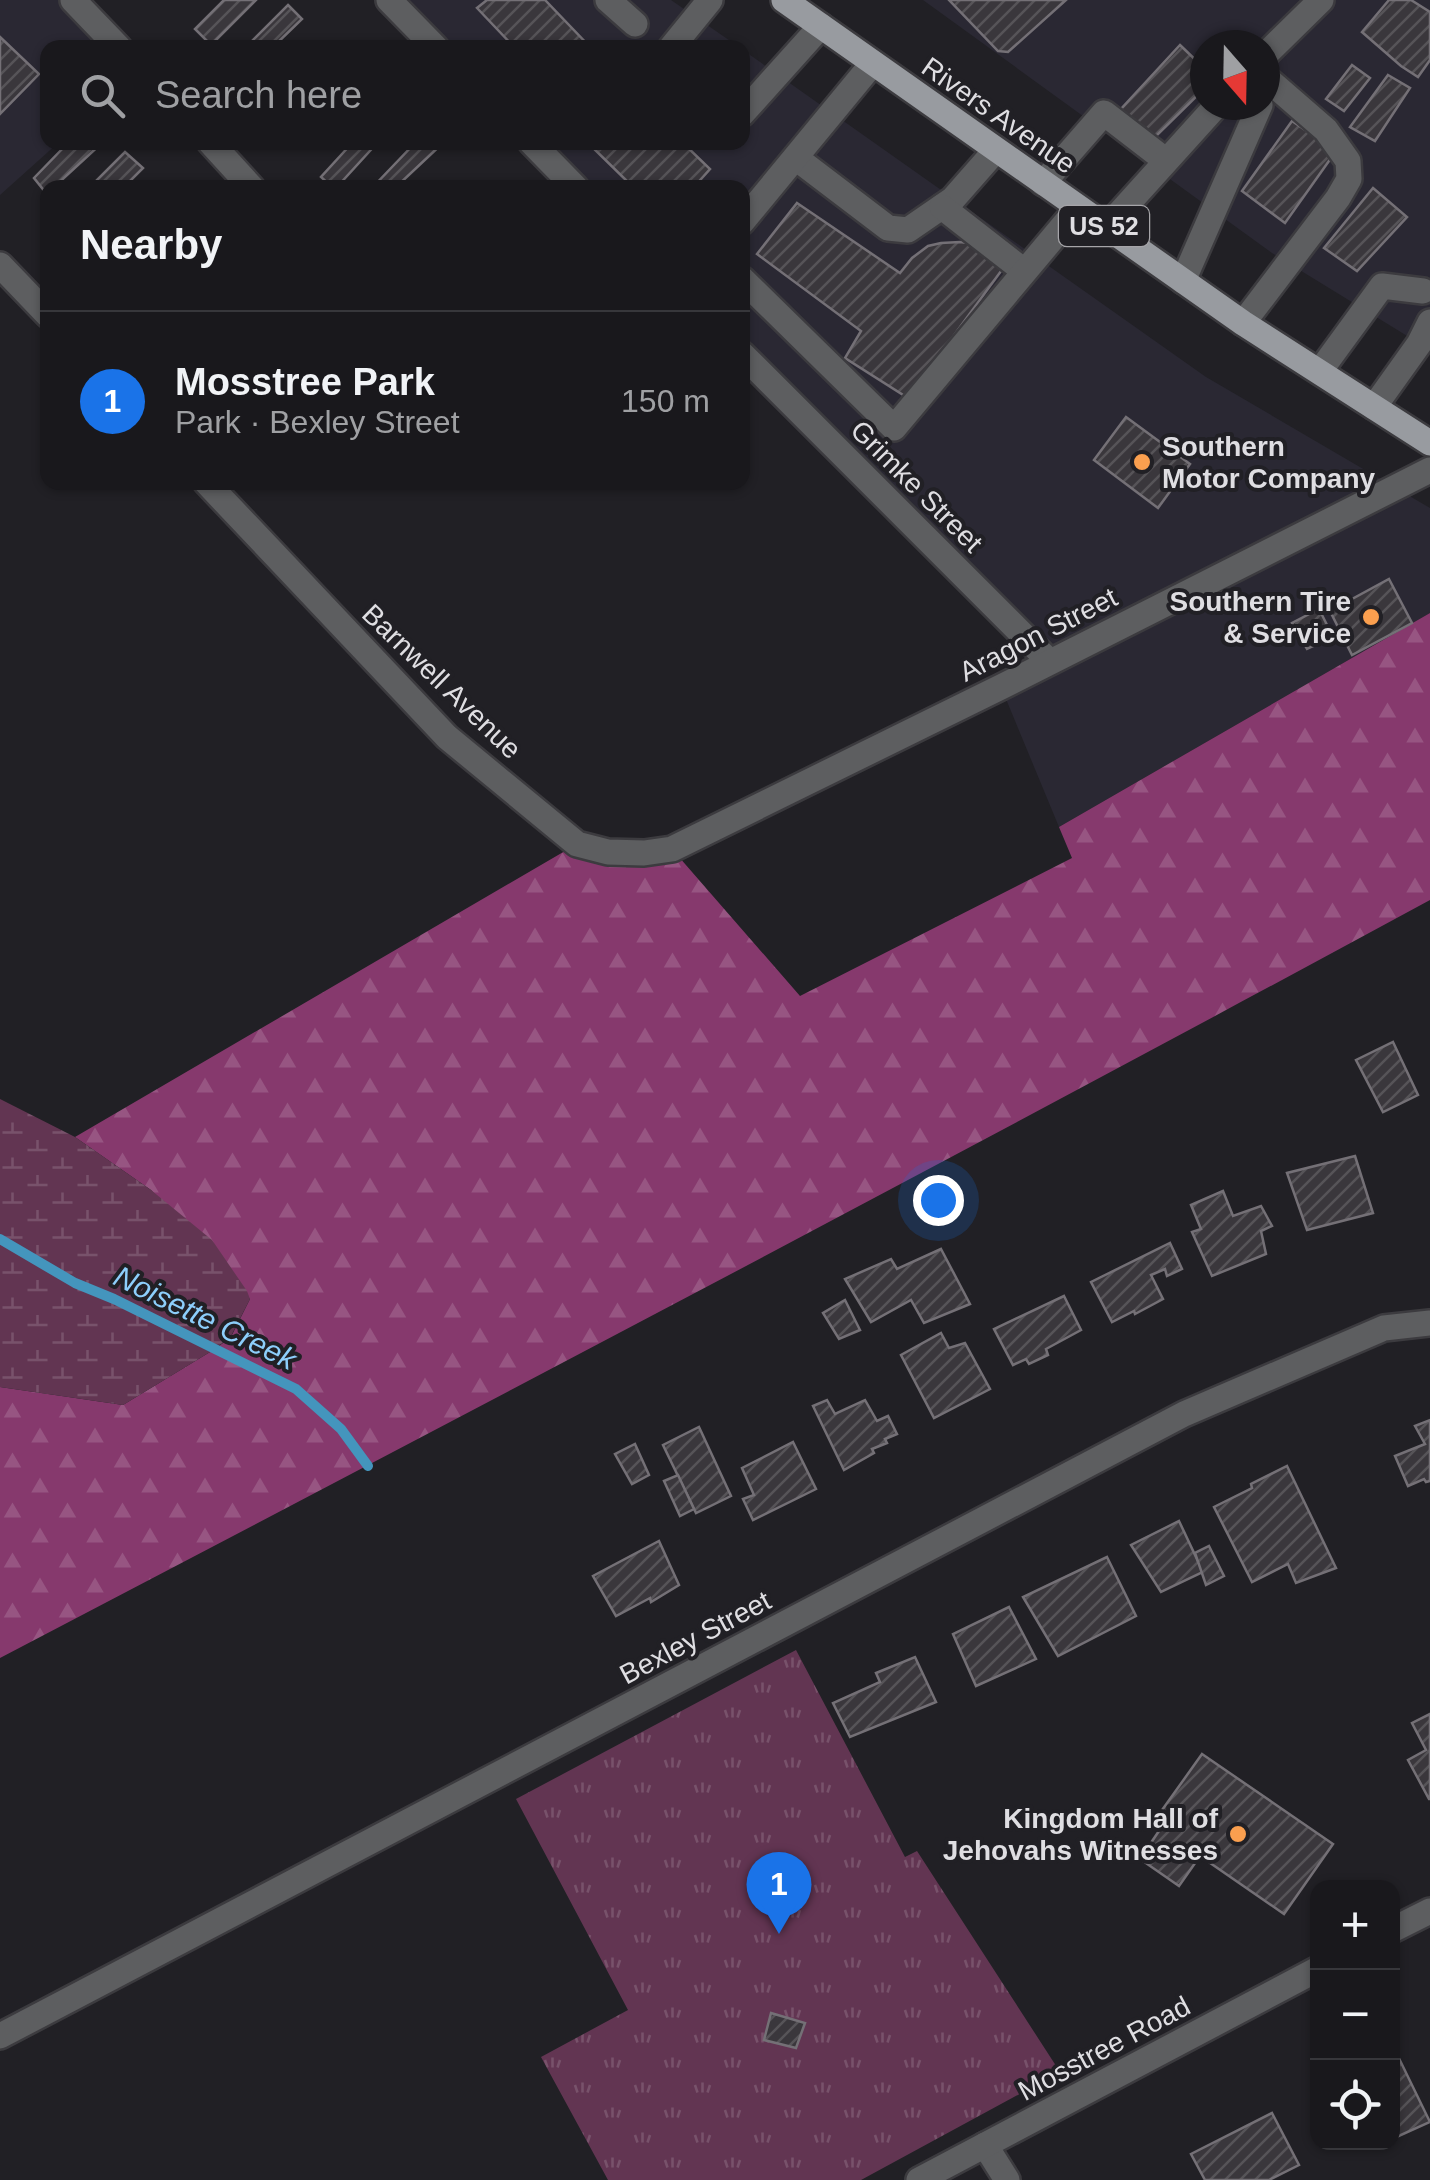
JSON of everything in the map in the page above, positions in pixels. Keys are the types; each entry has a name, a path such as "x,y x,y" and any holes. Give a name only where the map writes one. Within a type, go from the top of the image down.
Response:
{"main road":[{"name":"Rivers Avenue","path":"790,2 1243,323 1430,442"}],"street":[{"path":"74,0 112,40"},
{"path":"389,0 428,40"},
{"path":"608,0 635,24"},
{"path":"677,40 710,0"},
{"path":"1280,40 1321,0"},
{"path":"750,105 821,26"},
{"path":"750,213 873,63"},
{"path":"1243,323 1338,198 1348,178 1348,161 1326,130 1280,100"},
{"path":"1043,183 1104,113 1166,160"},
{"path":"1106,228 1203,120"},
{"path":"1182,281 1253,120"},
{"path":"217,150 245,180"},
{"path":"539,150 568,180"},
{"path":"796,158 888,228 908,230 953,199 996,150"},
{"path":"942,207 1024,271"},
{"path":"750,288 894,428 1078,208"},
{"path":"0,265 40,307"},
{"path":"1320,371 1382,286 1428,294"},
{"path":"1374,407 1420,344 1430,322"},
{"name":"Grimke Street","path":"750,362 1050,661"},
{"name":"Aragon Street","path":"672,849 1430,470"},
{"name":"Barnwell Avenue","path":"214,490 448,737 577,844 608,852 672,849"},
{"name":"Bexley Street","path":"0,2036 1184,1414 1384,1328 1430,1324"},
{"path":"1400,1926 1430,1911"},
{"name":"Mosstree Road","path":"919,2180 1316,1970"},
{"path":"986,2145 1007,2180"}],"shaded area":[{"path":"0,0 73,0 112,40 40,40 40,150 50,150 0,195"},
{"path":"389,0 671,0 729,40 429,40"},
{"path":"923,0 1430,0 1430,350 1272,253"},
{"path":"750,55 1206,377 1430,508 1430,613 1059,827 1001,687 1049,661 750,361 750,180 569,180 538,150 750,150"}],"green space":[{"path":"1430,613 1430,900 716,1282 0,1658 0,1387 123,1405 231,1337 250,1299 151,1190 75,1137 577,844 672,849 800,996 1072,858 1059,827"},
{"path":"0,1099 75,1137 151,1190 212,1240 250,1299 231,1336 123,1405 0,1387"},
{"path":"796,1650 905,1857 917,1851 1060,2072 861,2180 608,2180 541,2057 628,2010 516,1799"}],"building":[{"path":"224,0 256,0 216,40 206,40 195,29"},
{"path":"487,0 545,0 583,40 507,40 477,8"},
{"path":"949,0 1066,0 1008,52 998,51"},
{"path":"1389,0 1411,0 1430,12 1430,60 1418,77 1362,32"},
{"path":"288,5 302,19 280,40 253,40"},
{"path":"0,37 39,74 0,114"},
{"path":"1180,45 1190,55 1190,103 1153,139 1121,109"},
{"path":"1352,65 1370,78 1344,111 1326,99"},
{"path":"1388,75 1410,88 1375,141 1350,127"},
{"path":"1292,121 1336,151 1285,223 1242,191"},
{"path":"61,150 94,150 62,180 40,180 40,186 34,178"},
{"path":"346,150 371,150 343,180 321,177"},
{"path":"408,150 435,150 404,180 380,180"},
{"path":"595,150 690,150 710,169 700,180 626,180"},
{"path":"125,152 143,168 131,180 97,180"},
{"path":"1373,188 1407,217 1357,271 1324,248"},
{"path":"797,203 900,273 928,246 941,243 975,244 1004,267 908,398 845,358 861,331 757,254"},
{"name":"Southern Motor Company","path":"1126,417 1190,464 1158,508 1094,460"},
{"name":"Southern Tire & Service","path":"1389,579 1412,623 1352,655 1330,611"},
{"path":"1319,609 1333,637 1307,649 1292,623"},
{"path":"1393,1042 1418,1095 1383,1112 1356,1060"},
{"path":"1355,1156 1373,1213 1307,1230 1287,1173"},
{"path":"1223,1191 1233,1216 1261,1206 1272,1226 1261,1231 1266,1254 1212,1276 1192,1232 1201,1229 1191,1205"},
{"path":"1170,1243 1182,1269 1167,1276 1165,1269 1151,1275 1163,1299 1112,1322 1091,1282"},
{"path":"941,1249 970,1304 924,1323 911,1300 871,1322 845,1279 891,1259 897,1269"},
{"path":"1064,1296 1081,1330 1046,1349 1048,1355 1029,1364 1026,1359 1013,1365 994,1329"},
{"path":"845,1300 860,1330 839,1339 823,1313"},
{"path":"941,1333 949,1348 965,1343 990,1389 934,1418 901,1355"},
{"path":"827,1400 835,1414 865,1400 877,1421 888,1416 897,1434 844,1470 813,1406"},
{"path":"1430,1420 1430,1481 1424,1479 1408,1486 1395,1456 1425,1444 1415,1426"},
{"path":"699,1427 731,1496 696,1513 663,1445"},
{"path":"793,1442 816,1489 753,1520 743,1499 754,1495 742,1468"},
{"path":"635,1444 649,1475 632,1484 615,1454"},
{"path":"1287,1466 1336,1568 1296,1583 1288,1564 1252,1582 1214,1507"},
{"path":"678,1475 694,1509 680,1516 664,1481"},
{"path":"1179,1521 1203,1572 1161,1592 1131,1545"},
{"path":"659,1541 679,1585 616,1616 593,1576"},
{"path":"1209,1546 1224,1576 1206,1585 1195,1553"},
{"path":"1107,1557 1136,1616 1058,1656 1023,1597"},
{"path":"1009,1607 1036,1659 976,1686 953,1634"},
{"path":"915,1657 936,1702 850,1737 833,1703 880,1682 876,1673"},
{"path":"1430,1714 1429,1799 1408,1760 1426,1750 1412,1723"},
{"name":"Kingdom Hall of Jehovahs Witnesses","path":"1202,1754 1333,1844 1284,1914 1200,1856 1179,1886 1140,1859 1163,1825 1155,1820"},
{"path":"771,2013 805,2023 796,2048 764,2040"},
{"path":"1400,2060 1430,2122 1400,2135"},
{"path":"1272,2113 1299,2165 1269,2180 1205,2180 1191,2154"}],"waterway":[{"name":"Noisette Creek","path":"0,1239 75,1283 296,1389 341,1429 368,1466"}],"place":[{"name":"Southern Motor Company","path":"1142,462"},
{"name":"Southern Tire & Service","path":"1371,617"},
{"name":"Kingdom Hall of Jehovahs Witnesses","path":"1238,1834"},
{"name":"Mosstree Park","path":"779,1934"}]}
